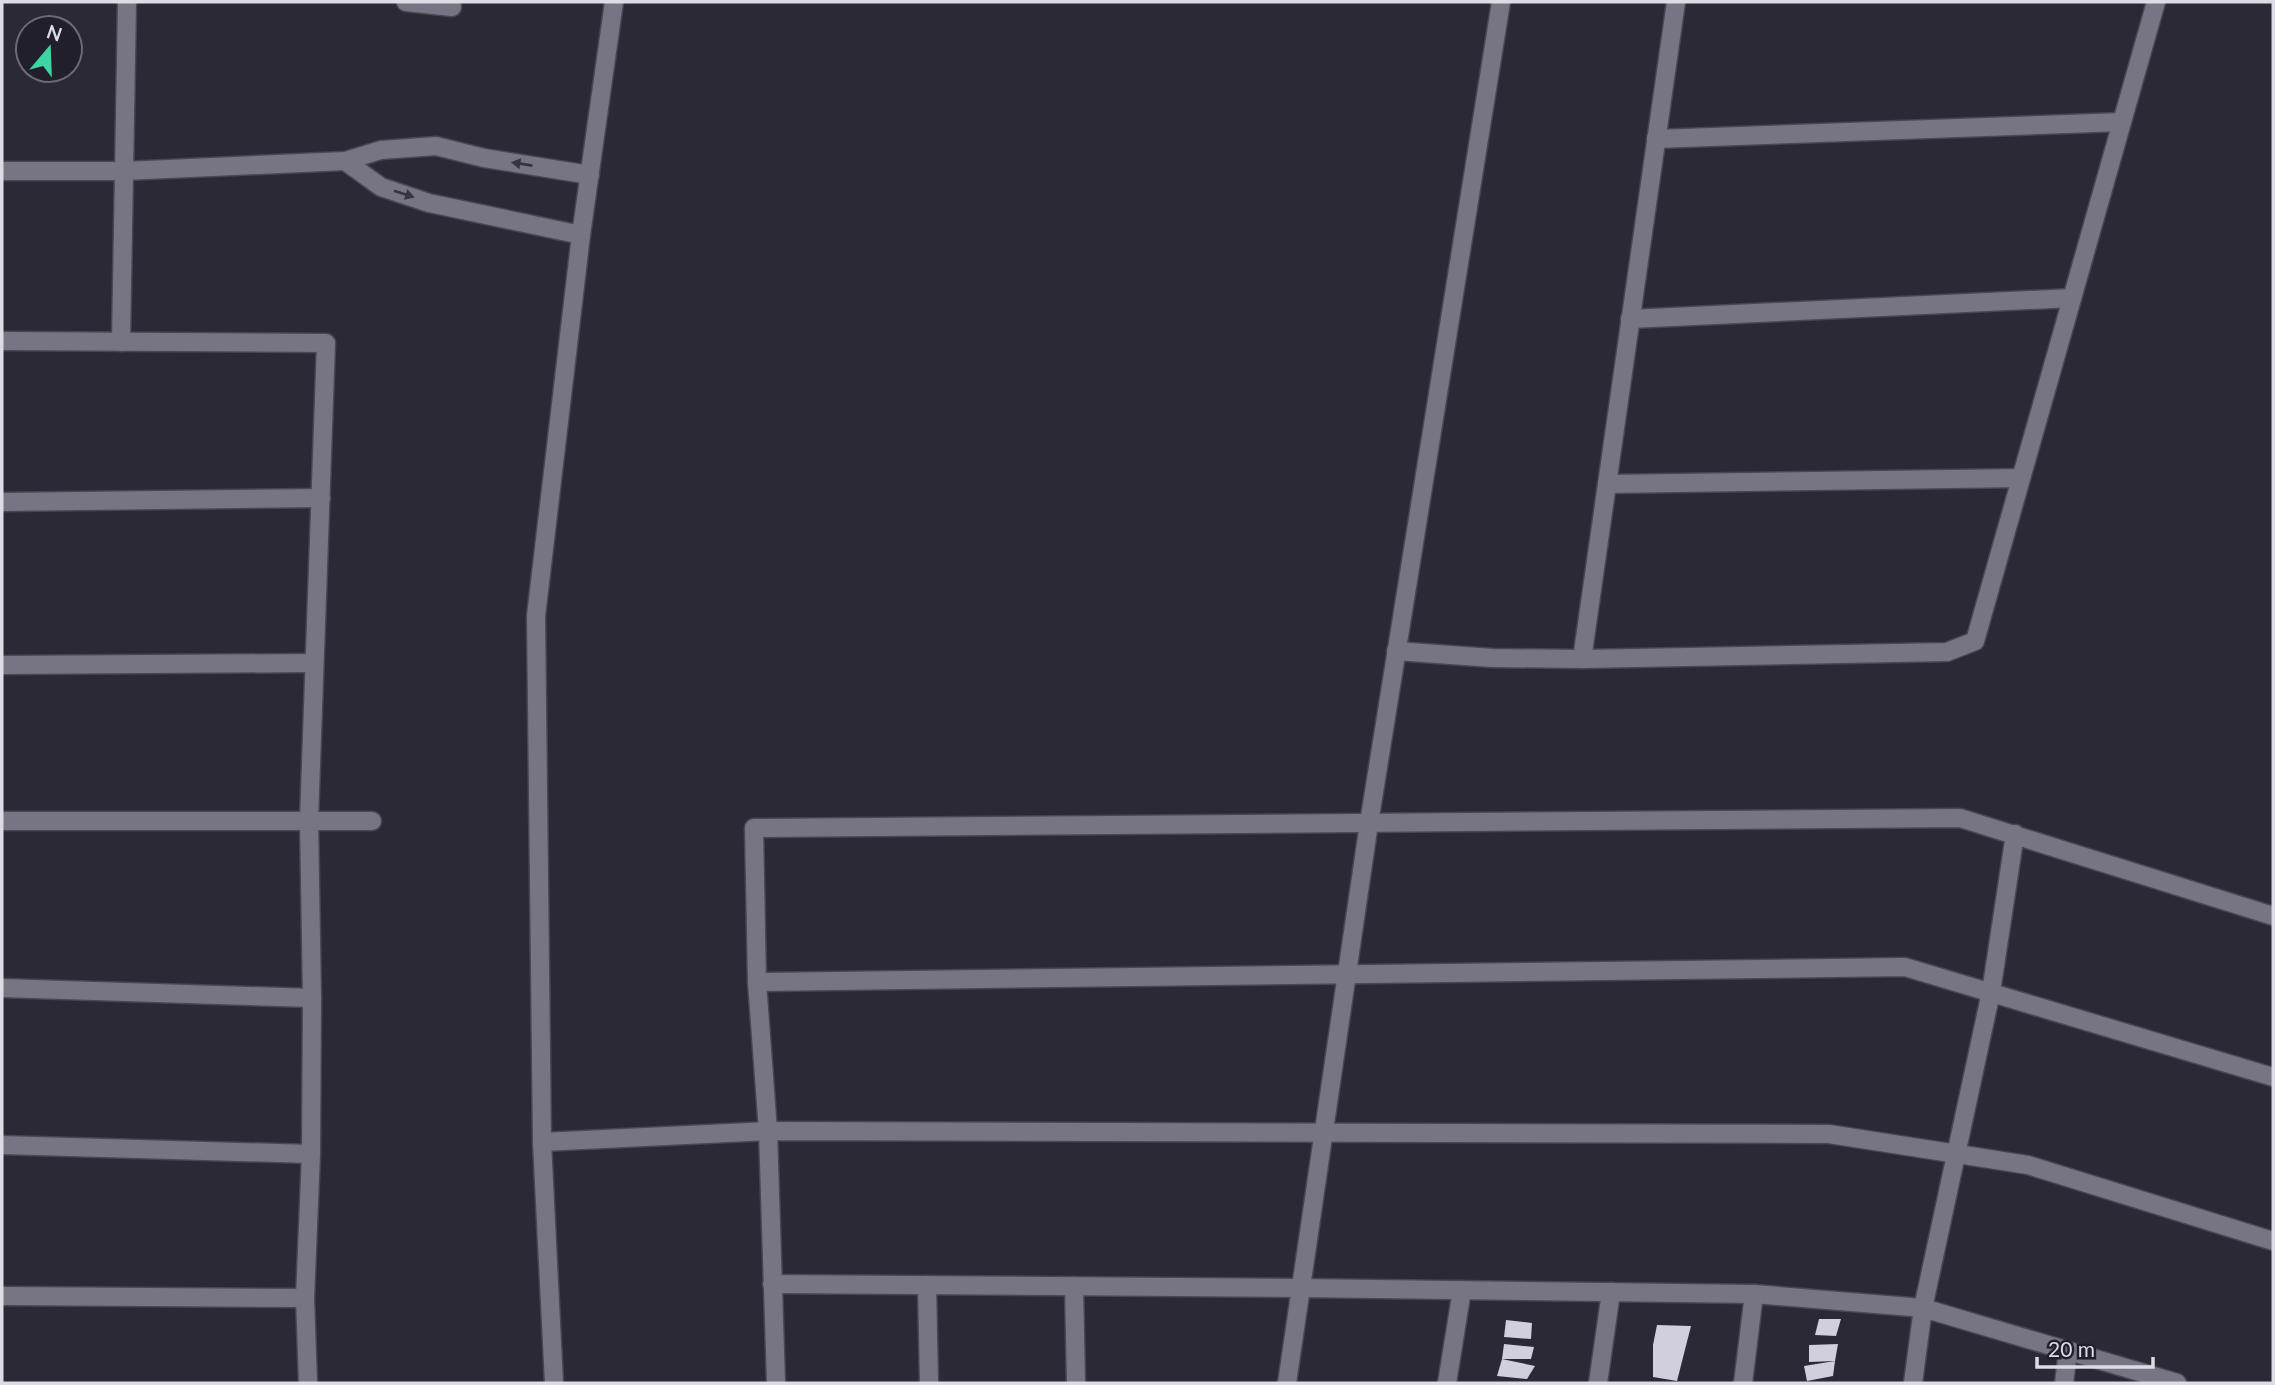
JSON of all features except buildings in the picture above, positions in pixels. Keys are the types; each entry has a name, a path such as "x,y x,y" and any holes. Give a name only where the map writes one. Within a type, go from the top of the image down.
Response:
{"street":[{"path":"121,342 127,2"},
{"path":"406,2 452,7"},
{"path":"554,1383 542,1142 536,617 580,235 614,2"},
{"path":"1287,1383 1369,823 1501,2"},
{"path":"1582,659 1675,2"},
{"path":"1396,651 1492,658 1582,659 1947,652 1975,641 2156,2"},
{"path":"1656,139 2122,122"},
{"path":"2,171 124,171 345,161 381,150 436,146 484,158 590,175"},
{"path":"345,161 381,187 429,203 580,235"},
{"path":"1630,319 2072,298"},
{"path":"2,341 326,342 309,820 312,998 311,1154 305,1298 308,1383"},
{"path":"1607,484 2021,478"},
{"path":"2,502 321,498"},
{"path":"2,665 314,663"},
{"path":"775,1383 768,1131 757,982 754,828 1960,818 2273,916"},
{"path":"2,821 372,821"},
{"path":"1913,1383 1923,1308 1991,992 2015,834"},
{"path":"757,982 1905,967 2273,1077"},
{"path":"2,988 312,998"},
{"path":"542,1142 768,1131 1829,1134 2028,1165 2273,1241"},
{"path":"2,1145 311,1154"},
{"path":"772,1284 1754,1294 1923,1308 2177,1383"},
{"path":"927,1285 929,1383"},
{"path":"1074,1286 1076,1383"},
{"path":"1447,1383 1462,1290"},
{"path":"1598,1383 1611,1292"},
{"path":"1743,1383 1754,1294"},
{"path":"2,1296 305,1298"},
{"path":"2064,1383 2068,1351"}]}
